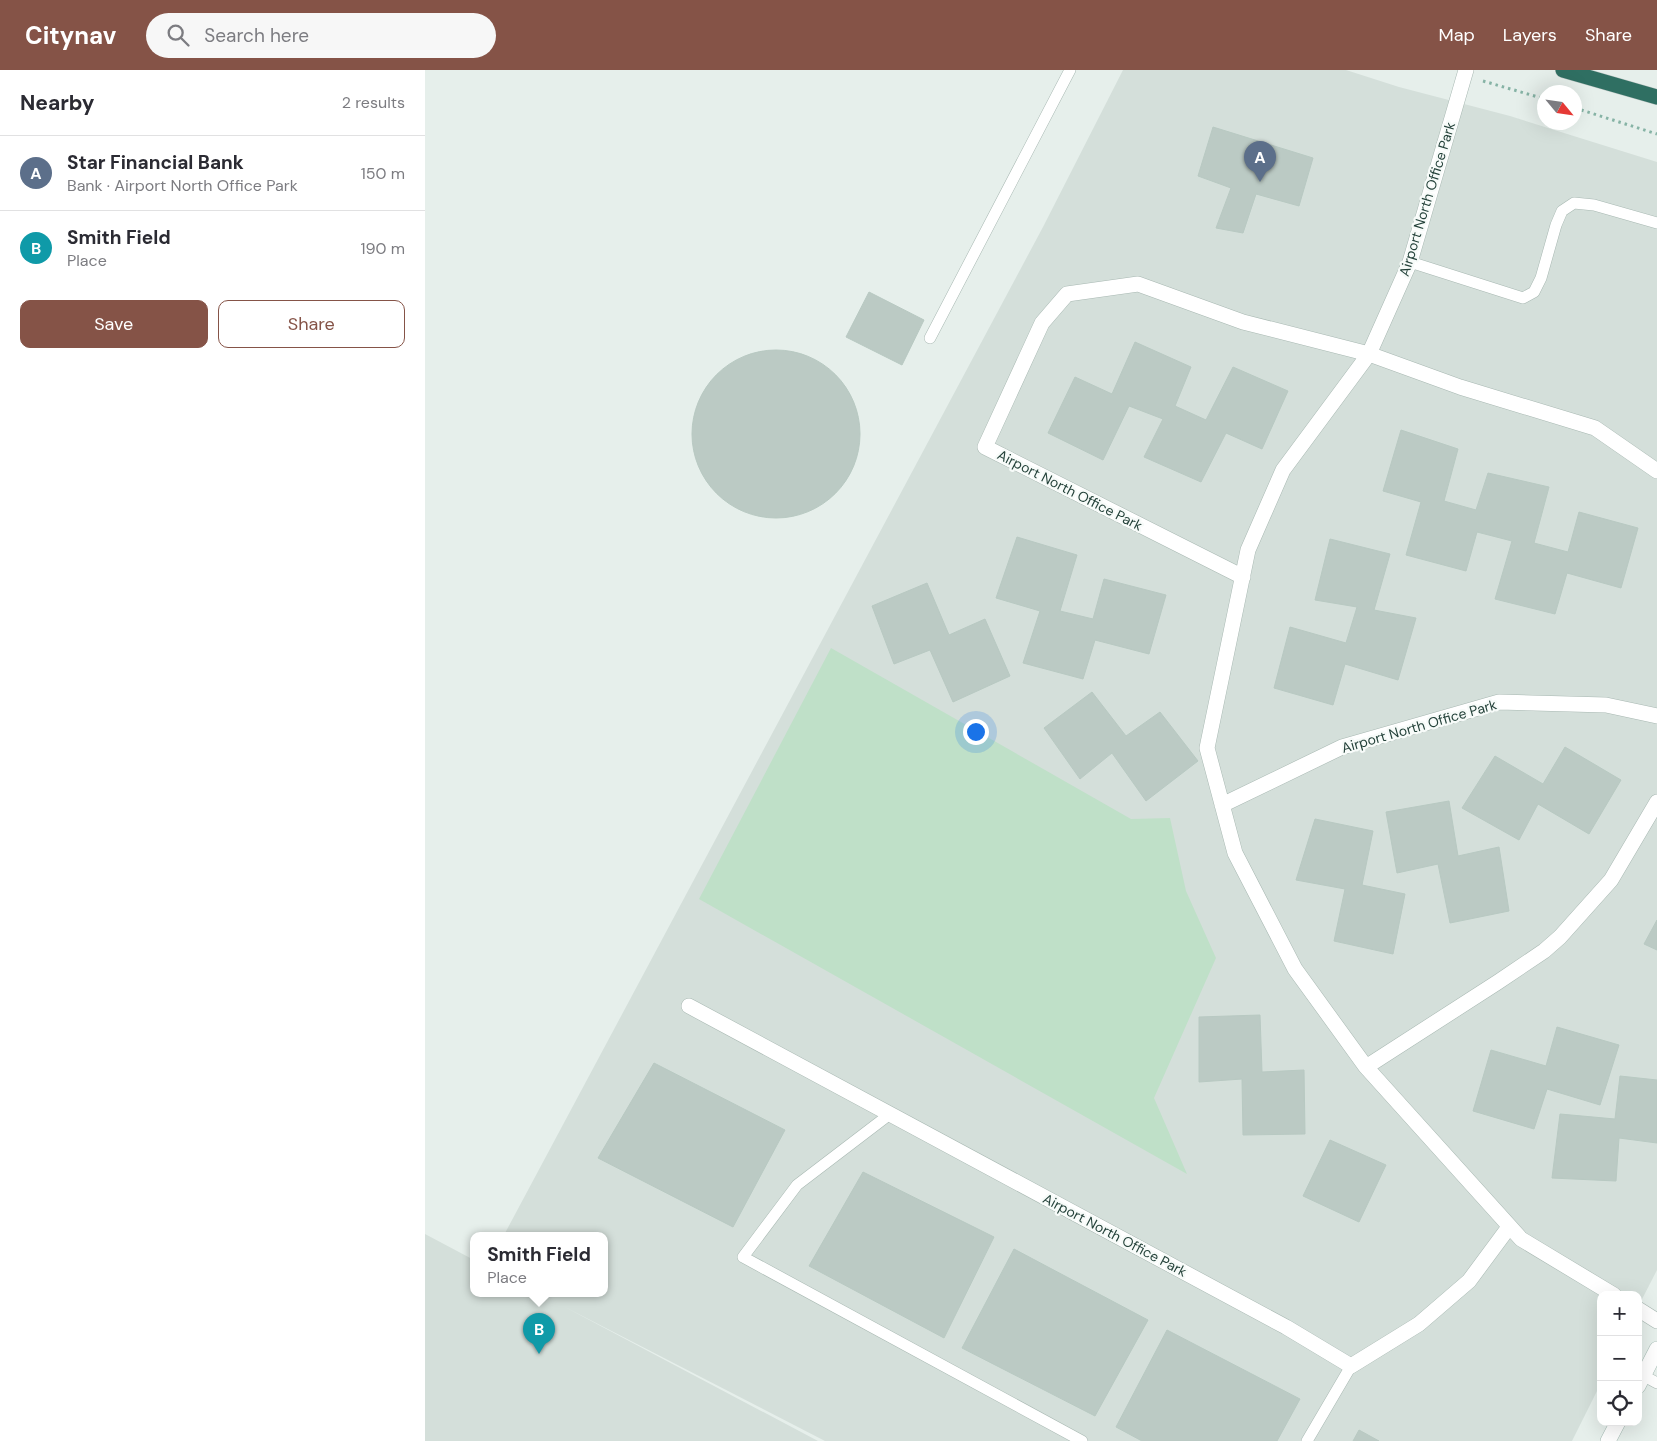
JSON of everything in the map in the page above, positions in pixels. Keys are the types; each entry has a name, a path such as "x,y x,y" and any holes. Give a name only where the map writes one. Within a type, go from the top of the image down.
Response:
{"highway":[{"path":"1563,70 1657,97"}],"street":[{"name":"Airport North Office Park","path":"1465,73 1410,262 1369,354 1283,470 1248,550 1207,748 1235,853 1295,969 1365,1067 1521,1239 1607,1291"},
{"name":"Airport North Office Park","path":"1243,577 985,447 1042,323 1067,294 1138,284 1243,322 1369,354 1460,386 1595,428 1657,471"},
{"name":"Airport North Office Park","path":"1222,805 1342,747 1499,702 1606,705 1657,716"},
{"path":"1365,1067 1498,982 1544,951 1560,937 1611,880 1657,802"},
{"name":"Airport North Office Park","path":"689,1006 1287,1327 1351,1366"},
{"path":"1351,1366 1419,1324 1469,1281 1509,1227"},
{"path":"1642,1312 1657,1321"},
{"path":"1646,1382 1657,1349"},
{"path":"1608,1441 1617,1426"}],"lane":[{"path":"930,338 1070,70"},
{"path":"1410,262 1523,298 1534,292 1541,278 1559,218 1574,203 1594,205 1657,223"},
{"path":"890,1114 797,1185 743,1257 1082,1441"},
{"path":"1307,1441 1351,1366"}],"path":[{"path":"1465,73 1537,96"},
{"path":"1582,110 1657,134"}],"shaded area":[{"path":"1123,70 1346,70 1399,87 1537,124 1537,130 1555,130 1657,162 1657,1270 1642,1299 1642,1291 1597,1291 1597,1391 1572,1441 825,1441 563,1306 818,1441 425,1441 425,1234 470,1258 470,1297 608,1297 608,1232 506,1232 1043,227"}],"green space":[{"path":"831,648 1131,819 1170,818 1186,891 1216,958 1154,1098 1187,1174 699,899"}],"building":[{"path":"1213,127 1313,158 1299,206 1256,194 1243,233 1216,228 1231,188 1198,176"},
{"path":"869,292 924,320 902,365 846,337"},
{"path":"1135,342 1191,367 1175,406 1206,420 1233,367 1288,391 1262,449 1226,433 1201,482 1144,457 1163,419 1129,406 1103,460 1048,433 1075,377 1112,394"},
{"path":"784,350 808,356 836,374 854,402 859,418 859,450 854,466 836,494 823,504 800,515 768,518 752,515 736,508 722,499 711,488 695,458 692,426 695,410 702,394 711,380 722,369 752,353"},
{"path":"1401,430 1458,449 1444,501 1476,510 1488,473 1549,487 1534,543 1568,552 1579,512 1638,528 1621,588 1567,573 1555,614 1495,599 1512,541 1477,532 1466,571 1406,555 1421,502 1383,491"},
{"path":"1017,537 1077,555 1060,611 1093,619 1104,579 1166,595 1149,654 1095,640 1083,679 1023,663 1040,611 996,598"},
{"path":"1330,539 1390,554 1374,610 1416,618 1398,680 1345,664 1333,705 1274,688 1290,627 1346,643 1357,607 1315,600"},
{"path":"927,583 949,635 985,619 1010,676 953,702 930,650 894,664 872,606"},
{"path":"1092,692 1126,736 1160,712 1198,761 1146,801 1112,753 1080,779 1044,728"},
{"path":"1565,747 1621,780 1589,834 1538,804 1519,840 1462,808 1495,756 1543,784"},
{"path":"1449,801 1458,856 1499,847 1509,911 1450,923 1438,864 1397,873 1386,812"},
{"path":"1315,819 1373,831 1362,885 1405,894 1393,954 1334,941 1345,889 1296,880"},
{"path":"1657,920 1657,950 1644,944"},
{"path":"1260,1015 1262,1072 1304,1070 1305,1134 1243,1135 1242,1079 1199,1082 1199,1017"},
{"path":"1557,1027 1619,1045 1600,1105 1547,1089 1534,1129 1473,1111 1491,1050 1546,1066"},
{"path":"654,1063 785,1130 733,1227 598,1158"},
{"path":"1620,1076 1657,1080 1657,1143 1619,1138 1616,1181 1552,1178 1560,1114 1615,1119"},
{"path":"1330,1140 1386,1165 1359,1222 1303,1196"},
{"path":"863,1172 994,1237 944,1338 809,1266"},
{"path":"1014,1249 1148,1320 1095,1416 962,1348"},
{"path":"1167,1330 1300,1399 1277,1441 1142,1441 1116,1427"},
{"path":"1359,1430 1379,1441 1353,1441"}],"place":[{"name":"Star Financial Bank","path":"1260,182"},
{"name":"Smith Field","path":"539,1354"}]}
